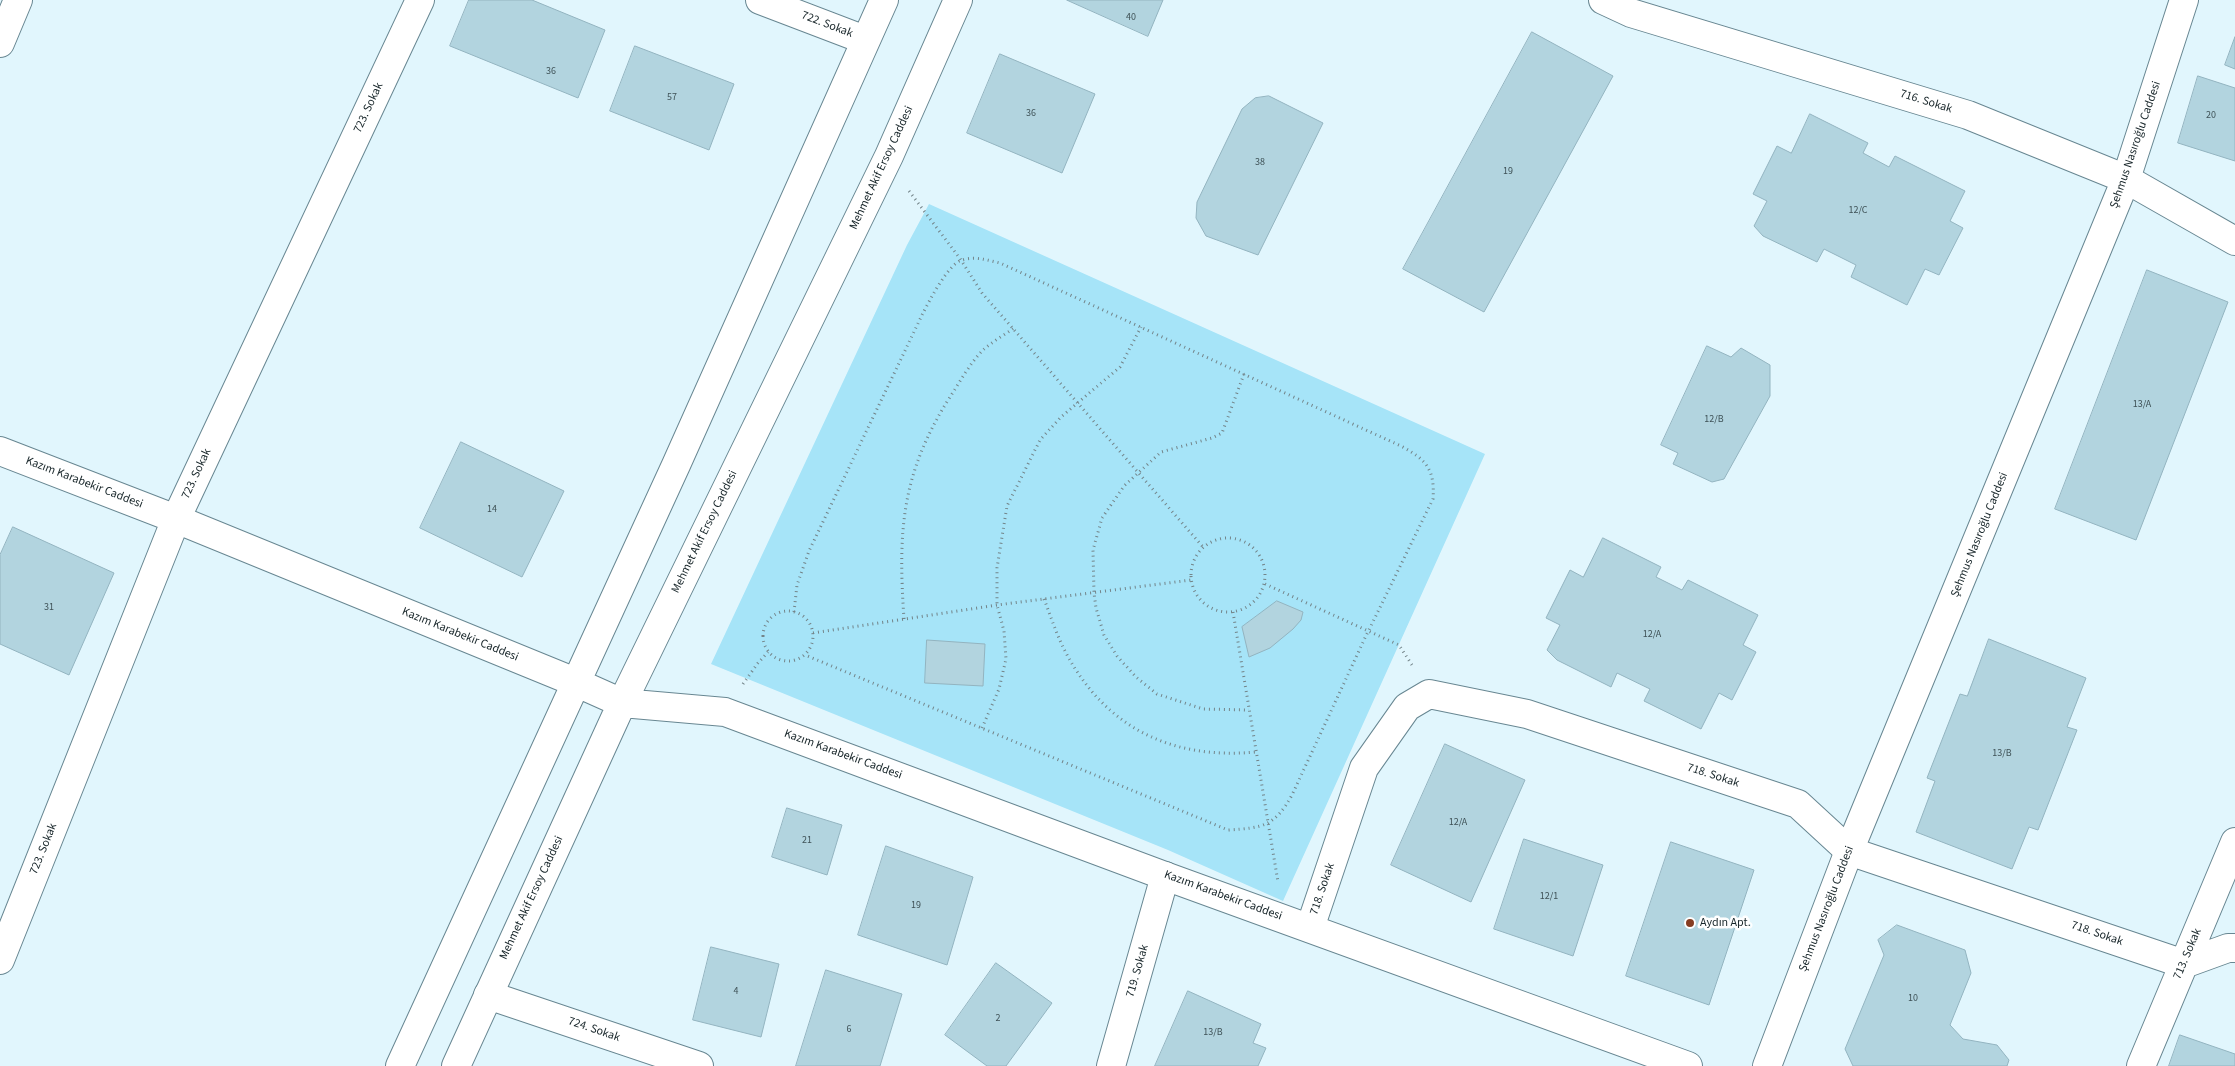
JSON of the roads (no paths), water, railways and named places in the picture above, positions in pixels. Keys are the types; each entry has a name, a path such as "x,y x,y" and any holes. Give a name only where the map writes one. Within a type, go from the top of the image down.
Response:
{"street":[{"path":"0,43 18,0"},
{"name":"723. Sokak","path":"0,960 176,519 420,0"},
{"name":"722. Sokak","path":"760,0 865,40"},
{"path":"400,1066 676,465 884,0"},
{"name":"Mehmet Akif Ersoy Caddesi","path":"456,1066 622,703 889,156 958,0"},
{"name":"716. Sokak","path":"1603,0 1631,13 1968,115 2126,179 2235,241"},
{"name":"Şehmus Nasıroğlu Caddesi","path":"1767,1066 1849,851 2126,179 2184,0"},
{"name":"Kazım Karabekir Caddesi","path":"0,451 176,519 622,703 725,712 1165,876 1688,1066"},
{"name":"718. Sokak","path":"1310,928 1364,768 1407,707 1429,694 1527,714 1798,804 1849,851 2184,964"},
{"name":"713. Sokak","path":"2141,1066 2235,842"},
{"name":"719. Sokak","path":"1111,1066 1165,876"},
{"path":"2184,964 2228,948 2235,948"},
{"name":"724. Sokak","path":"488,995 699,1066"}],"place":[{"name":"Aydın Apt.","path":"1690,923"}]}
